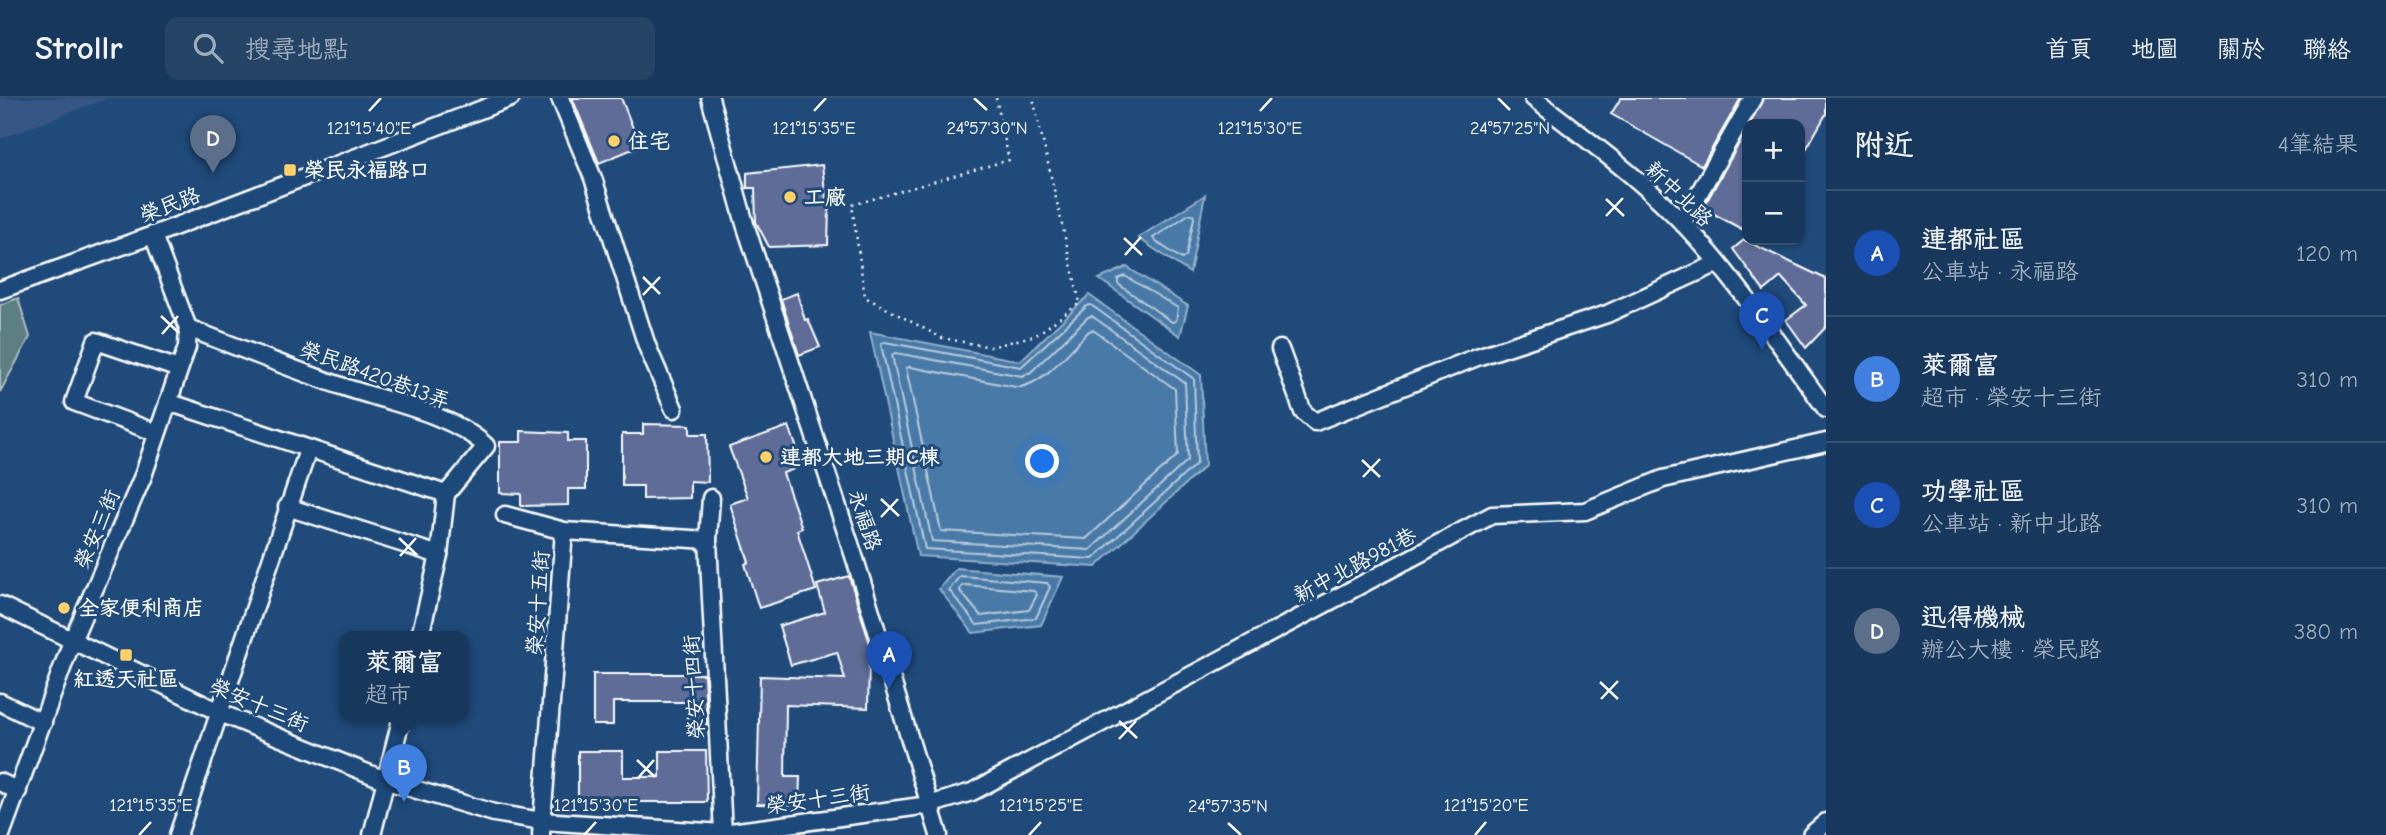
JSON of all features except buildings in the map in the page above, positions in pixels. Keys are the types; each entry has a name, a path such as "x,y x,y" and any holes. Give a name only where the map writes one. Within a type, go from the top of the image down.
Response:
{"street":[{"name":"榮民路","path":"0,290 153,235 511,98"},
{"path":"559,98 593,178 648,346 674,408"},
{"name":"永福路","path":"710,98 745,224 855,559 939,835"},
{"name":"新中北路","path":"1533,98 1587,139 1682,223 1718,263 1826,409"},
{"path":"1682,223 1753,98"},
{"path":"153,235 188,328"},
{"path":"1280,349 1303,412 1315,422 1477,357 1607,314 1718,263"},
{"name":"榮安三街","path":"1,835 72,641 143,476 187,347 188,328"},
{"name":"榮民路420巷13弄","path":"188,328 341,386 441,419 475,435 486,446 446,494"},
{"path":"158,433 74,402 96,341 179,369"},
{"path":"168,402 446,494 439,555 421,631"},
{"name":"新中北路981巷","path":"929,805 972,792 1492,515 1585,511 1663,479 1826,442"},
{"path":"178,835 286,507 308,450"},
{"name":"榮安十四街","path":"711,498 708,540 723,833"},
{"path":"286,507 439,555"},
{"path":"505,515 565,531"},
{"name":"榮安十五街","path":"542,828 565,531 708,540"},
{"name":"榮安十三街","path":"0,605 218,712 387,781 542,828 723,833 929,805"},
{"path":"0,702 43,723"},
{"path":"372,835 401,722"},
{"path":"0,782 19,791"},
{"path":"1811,835 1826,822"}],"path":[{"path":"996,98 1009,160 852,205 865,298 942,338 991,347 1036,335 1080,303 1033,98"}],"shaded area":[{"path":"0,98 108,98 0,139"}],"green space":[{"path":"18,298 30,337 0,392 0,305"}],"water":[{"path":"1205,195 1190,273 1138,238"},
{"path":"1127,267 1188,306 1180,336 1099,279"},
{"path":"1089,295 1201,375 1205,466 1096,567 918,556 870,332 1020,361"},
{"path":"956,568 1063,577 1041,625 973,633 939,589"}],"place":[{"name":"住宅","path":"614,141"},
{"name":"榮民永褔路口","path":"290,170"},
{"name":"迅得機械","path":"213,173"},
{"name":"工廠","path":"790,197"},
{"name":"功學社區","path":"1762,350"},
{"name":"連都大地三期C棟","path":"766,457"},
{"name":"全家便利商店","path":"64,608"},
{"name":"紅透天社區","path":"126,655"},
{"name":"連都社區","path":"889,689"},
{"name":"萊爾富","path":"404,802"}]}
